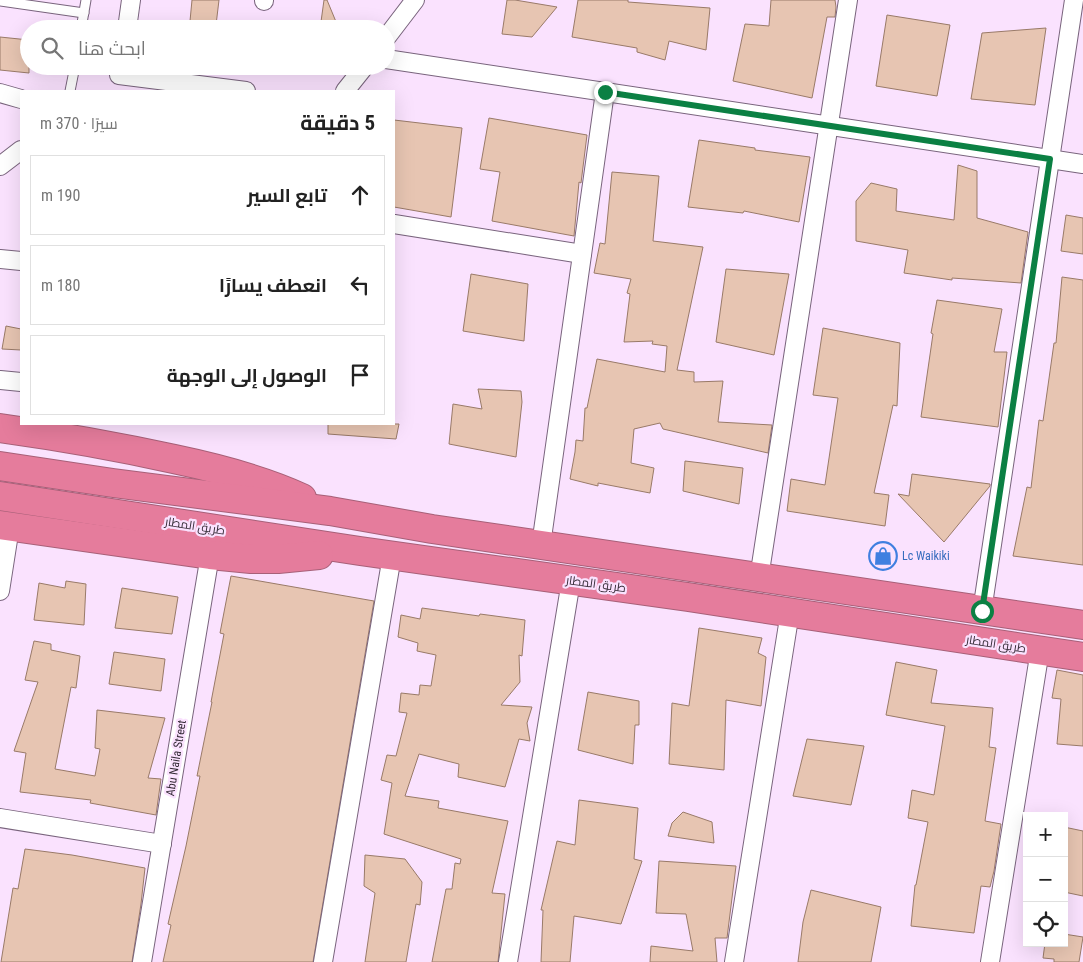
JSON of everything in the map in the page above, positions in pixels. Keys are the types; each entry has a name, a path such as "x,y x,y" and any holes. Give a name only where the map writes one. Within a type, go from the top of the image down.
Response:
{"highway":[{"path":"0,428 132,450 212,467 271,484 330,511"},
{"path":"0,466 113,483 330,511 432,529 1083,625"},
{"name":"طريق المطار","path":"0,496 392,556 790,612 1083,657"},
{"path":"5,526 210,555 251,558 278,559 360,551"}],"street":[{"path":"128,20 131,0"},
{"path":"395,26 415,0"},
{"path":"759,578 848,0"},
{"path":"982,611 1074,0"},
{"path":"395,60 1083,164"},
{"path":"346,90 357,75"},
{"path":"118,78 236,90"},
{"path":"540,545 605,92"},
{"path":"0,93 20,99"},
{"path":"0,166 20,151"},
{"path":"395,224 582,254"},
{"path":"0,259 20,261"},
{"path":"0,380 20,382"},
{"path":"0,591 5,526"},
{"name":"Abu Naila Street","path":"142,962 210,555"},
{"path":"323,962 392,556"},
{"path":"508,962 571,581"},
{"path":"734,962 790,612"},
{"path":"990,962 1040,650"},
{"path":"0,818 162,844"}],"lane":[{"path":"83,20 86,0"},
{"path":"0,1 84,13"},
{"path":"70,90 73,75"}],"building":[{"path":"192,0 219,0 217,20 190,20"},
{"path":"324,0 327,0 335,20 321,20"},
{"path":"507,0 557,7 532,37 502,34"},
{"path":"578,0 628,0 628,2 710,8 706,50 669,41 665,60 637,52 637,48 572,37"},
{"path":"771,0 835,0 835,17 827,17 812,98 733,81 745,24 769,26"},
{"path":"887,15 950,25 937,96 876,86"},
{"path":"1046,28 1035,105 971,99 982,33"},
{"path":"0,37 20,39 20,72 0,70"},
{"path":"489,118 587,135 581,183 579,182 574,236 492,221 500,172 480,169"},
{"path":"395,120 462,128 451,217 395,207"},
{"path":"699,140 810,157 799,222 744,211 743,213 688,207"},
{"path":"958,165 977,171 977,218 1028,232 1021,283 952,278 952,280 904,273 908,250 856,241 856,201 871,183 897,189 896,211 954,220"},
{"path":"612,172 659,176 653,241 703,247 677,370 694,372 694,382 723,381 718,422 772,425 768,453 663,429 660,423 634,429 631,463 654,468 650,493 598,483 598,486 570,479 576,440 583,441 585,408 587,408 597,359 665,372 667,346 652,344 653,341 624,342 630,294 627,293 631,279 594,273 600,243 605,244"},
{"path":"1066,215 1083,218 1083,254 1061,251"},
{"path":"726,269 789,274 774,355 716,342"},
{"path":"471,274 528,284 524,341 463,331"},
{"path":"1062,277 1083,280 1083,565 1013,556 1027,487 1031,488 1039,420 1043,421 1054,343 1056,343"},
{"path":"937,300 1002,309 994,352 1007,352 998,427 921,417"},
{"path":"6,326 20,329 20,350 2,349"},
{"path":"823,328 900,343 897,406 893,405 874,493 889,495 885,526 787,511 791,479 825,485 838,398 813,395"},
{"path":"478,389 521,391 522,402 516,457 449,444 453,404 482,409"},
{"path":"399,424 396,439 328,434 328,425"},
{"path":"685,461 743,468 739,504 683,491"},
{"path":"912,474 990,484 990,486 944,542 898,494 909,496"},
{"path":"231,576 374,601 313,962 163,962 171,925 168,924 200,776 197,776 224,634 220,633"},
{"path":"66,581 86,584 84,625 34,620 39,583 65,588"},
{"path":"122,588 178,597 172,634 115,628"},
{"path":"422,608 525,620 522,656 519,655 520,682 501,705 532,707 527,723 530,741 519,739 505,787 458,777 459,764 419,754 405,796 439,801 438,808 508,821 492,893 505,894 498,962 432,962 446,889 452,889 455,863 460,864 461,859 384,834 392,783 381,780 387,755 396,756 407,713 399,712 401,693 419,695 420,685 431,686 436,655 417,651 418,643 398,637 401,615 420,619"},
{"path":"699,628 762,638 758,653 766,657 761,706 726,700 724,770 669,764 672,703 689,706"},
{"path":"34,641 51,644 51,650 80,656 76,688 71,687 55,769 95,776 100,749 95,748 97,710 165,718 148,778 161,779 156,815 90,803 91,800 20,792 26,753 14,751 38,682 25,680"},
{"path":"114,652 165,659 161,691 109,684"},
{"path":"896,662 937,670 931,703 993,708 989,747 996,748 985,821 1001,824 990,887 981,886 974,933 911,926 915,885 928,822 908,818 912,790 934,795 945,726 886,715"},
{"path":"1057,670 1083,675 1083,746 1057,744 1061,699 1052,698"},
{"path":"588,692 639,701 639,725 635,725 633,764 578,750"},
{"path":"807,739 864,746 851,805 793,796"},
{"path":"579,800 638,808 634,859 642,861 621,924 574,916 570,962 541,962 543,910 541,910 557,841 575,845"},
{"path":"683,812 712,822 714,843 668,836 672,823"},
{"path":"1068,828 1083,831 1083,896 1068,893"},
{"path":"25,849 145,868 132,962 1,962 13,888 18,889"},
{"path":"365,855 405,859 422,882 420,905 416,904 406,962 365,962 375,893 364,886"},
{"path":"659,861 736,866 727,938 715,938 717,962 650,962 651,946 693,951 686,914 656,913"},
{"path":"811,890 881,907 871,962 798,962 803,922"},
{"path":"1068,935 1083,937 1079,962 1054,962 1054,959 1043,958 1044,947 1068,947"}],"place":[{"name":"Lc Waikiki","path":"883,556"}],"route":[{"path":"605,92 1050,159 982,611"}]}
